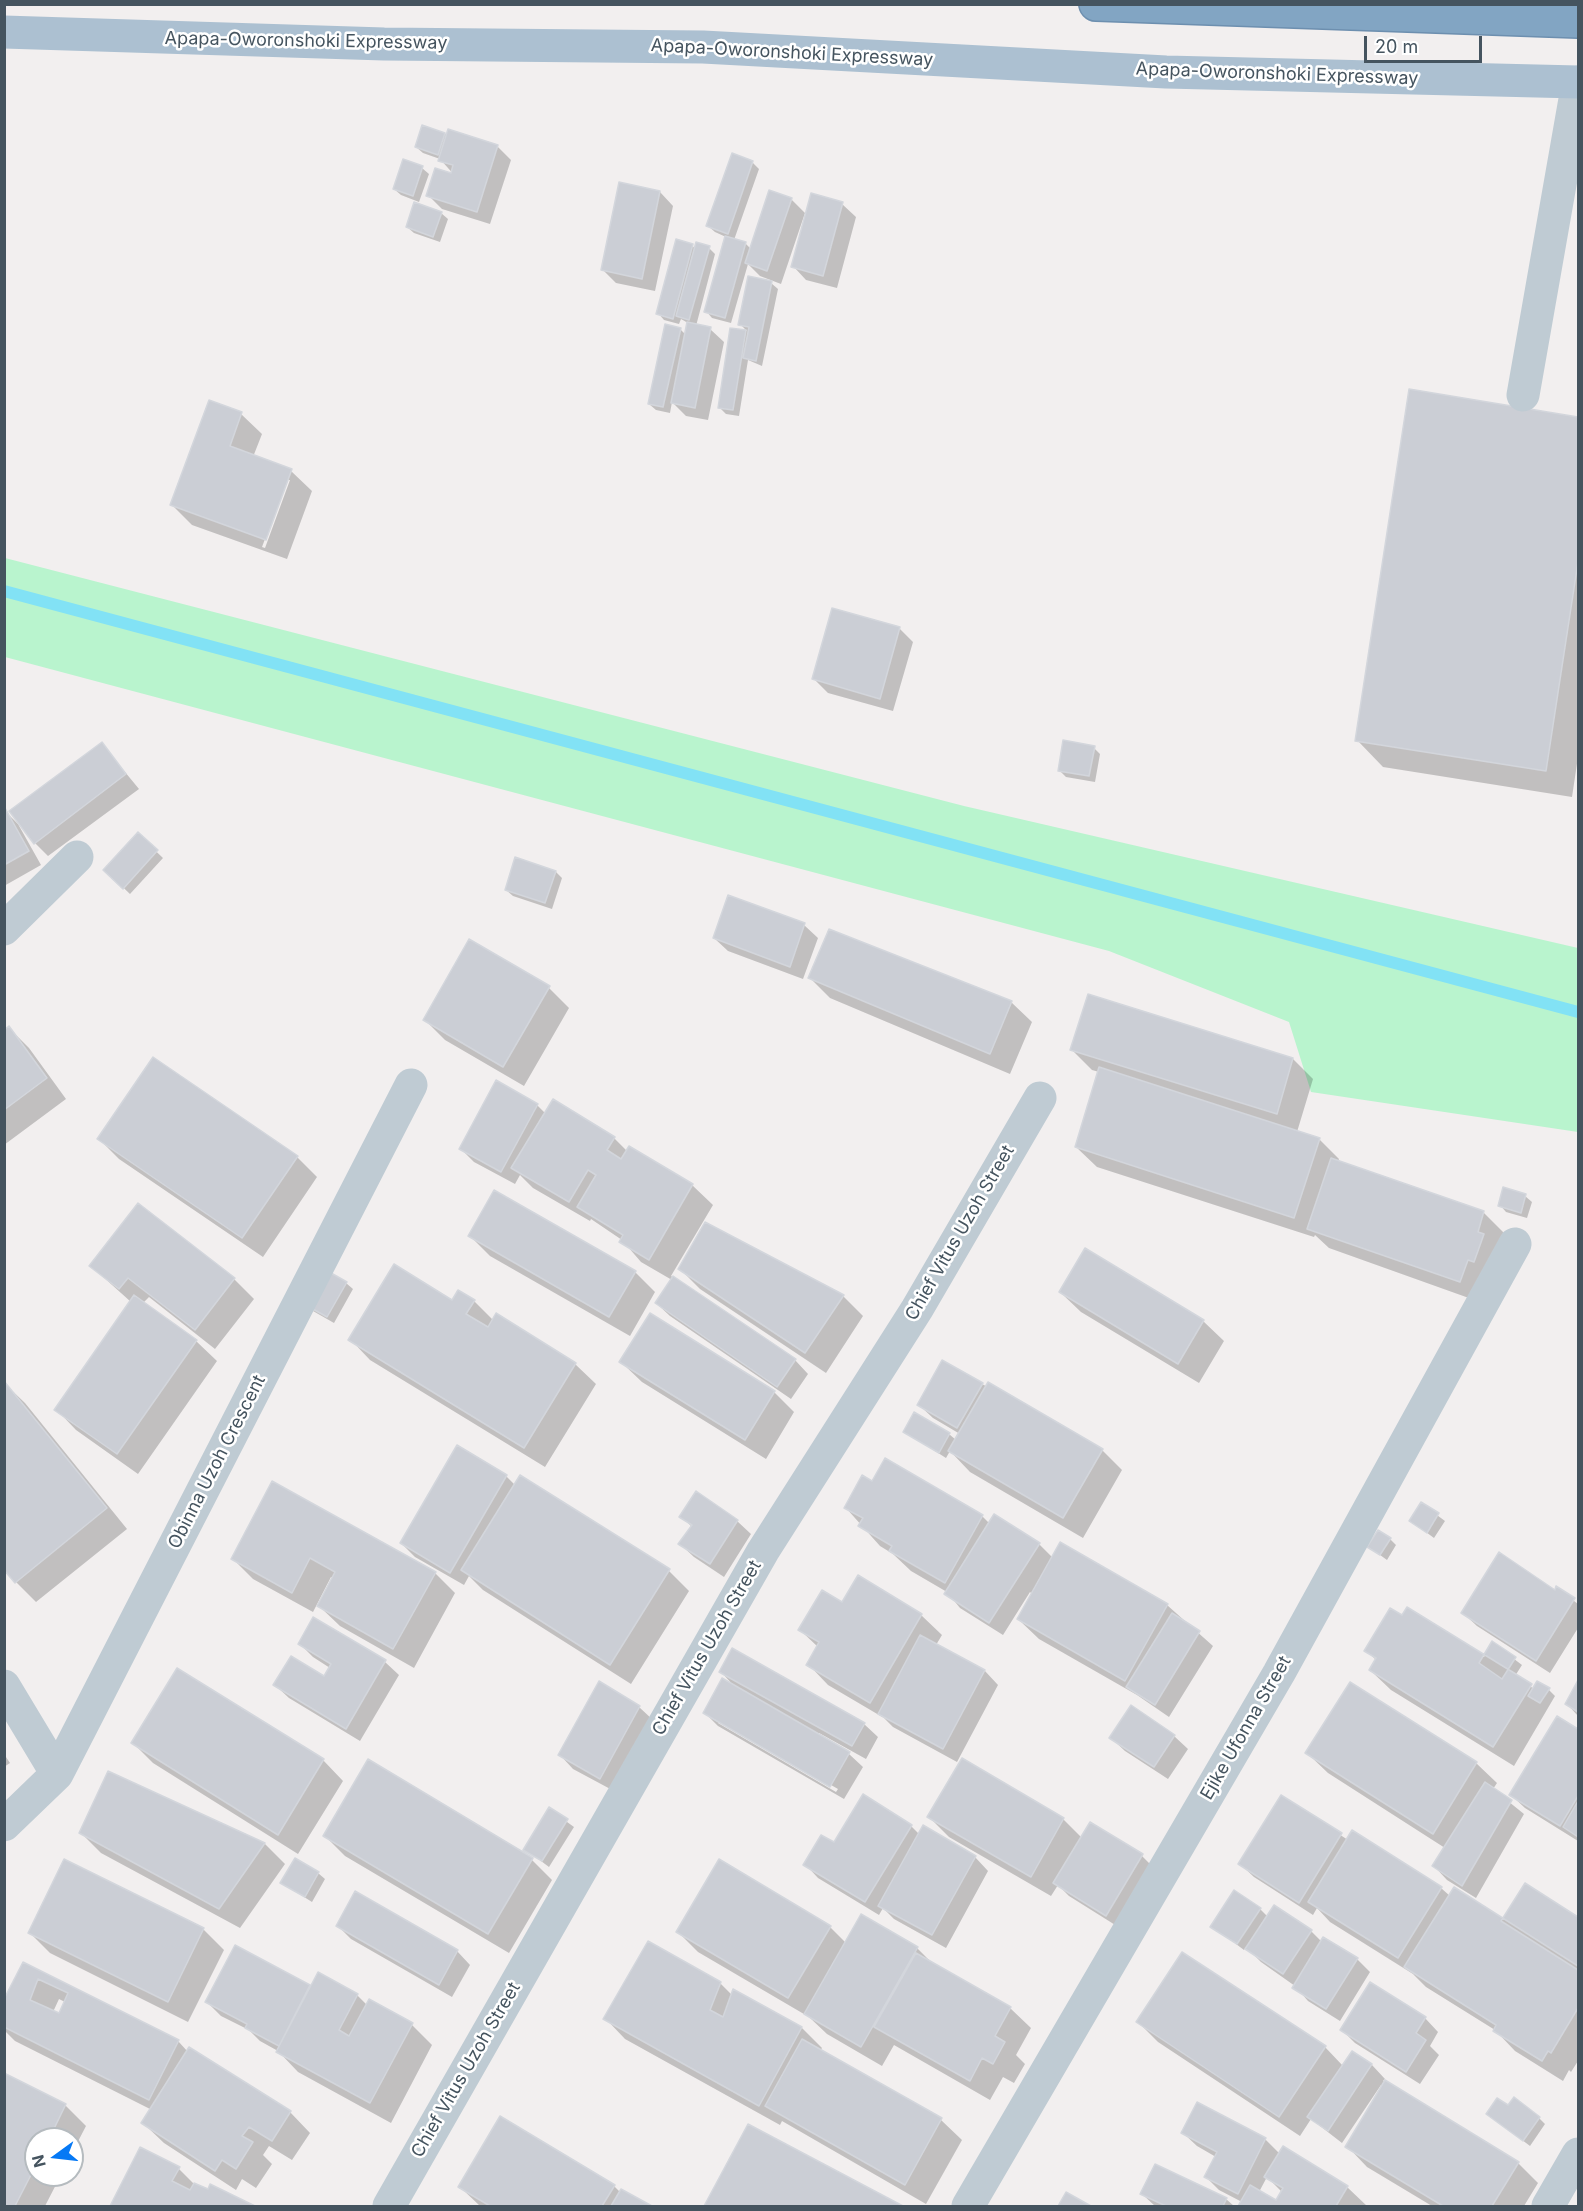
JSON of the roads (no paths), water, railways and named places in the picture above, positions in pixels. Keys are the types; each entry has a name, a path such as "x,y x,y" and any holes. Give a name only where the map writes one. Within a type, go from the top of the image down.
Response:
{"highway":[{"path":"1096,4 1578,21"}],"main road":[{"name":"Apapa-Oworonshoki Expressway","path":"4,32 349,43 703,47 1166,72 1578,82"}],"street":[{"path":"1523,395 1578,82"},
{"path":"4,929 77,857"},
{"name":"Obinna Uzoh Crescent","path":"4,1825 57,1774 411,1085"},
{"name":"Chief Vitus Uzoh Street","path":"389,2206 763,1551 917,1309 1040,1098"},
{"name":"Ejike Ufonna Street","path":"968,2206 1279,1673 1515,1244"},
{"path":"4,1686 57,1774"},
{"path":"1548,2206 1578,2154"}],"waterway":[{"path":"4,591 1578,1012"}]}
